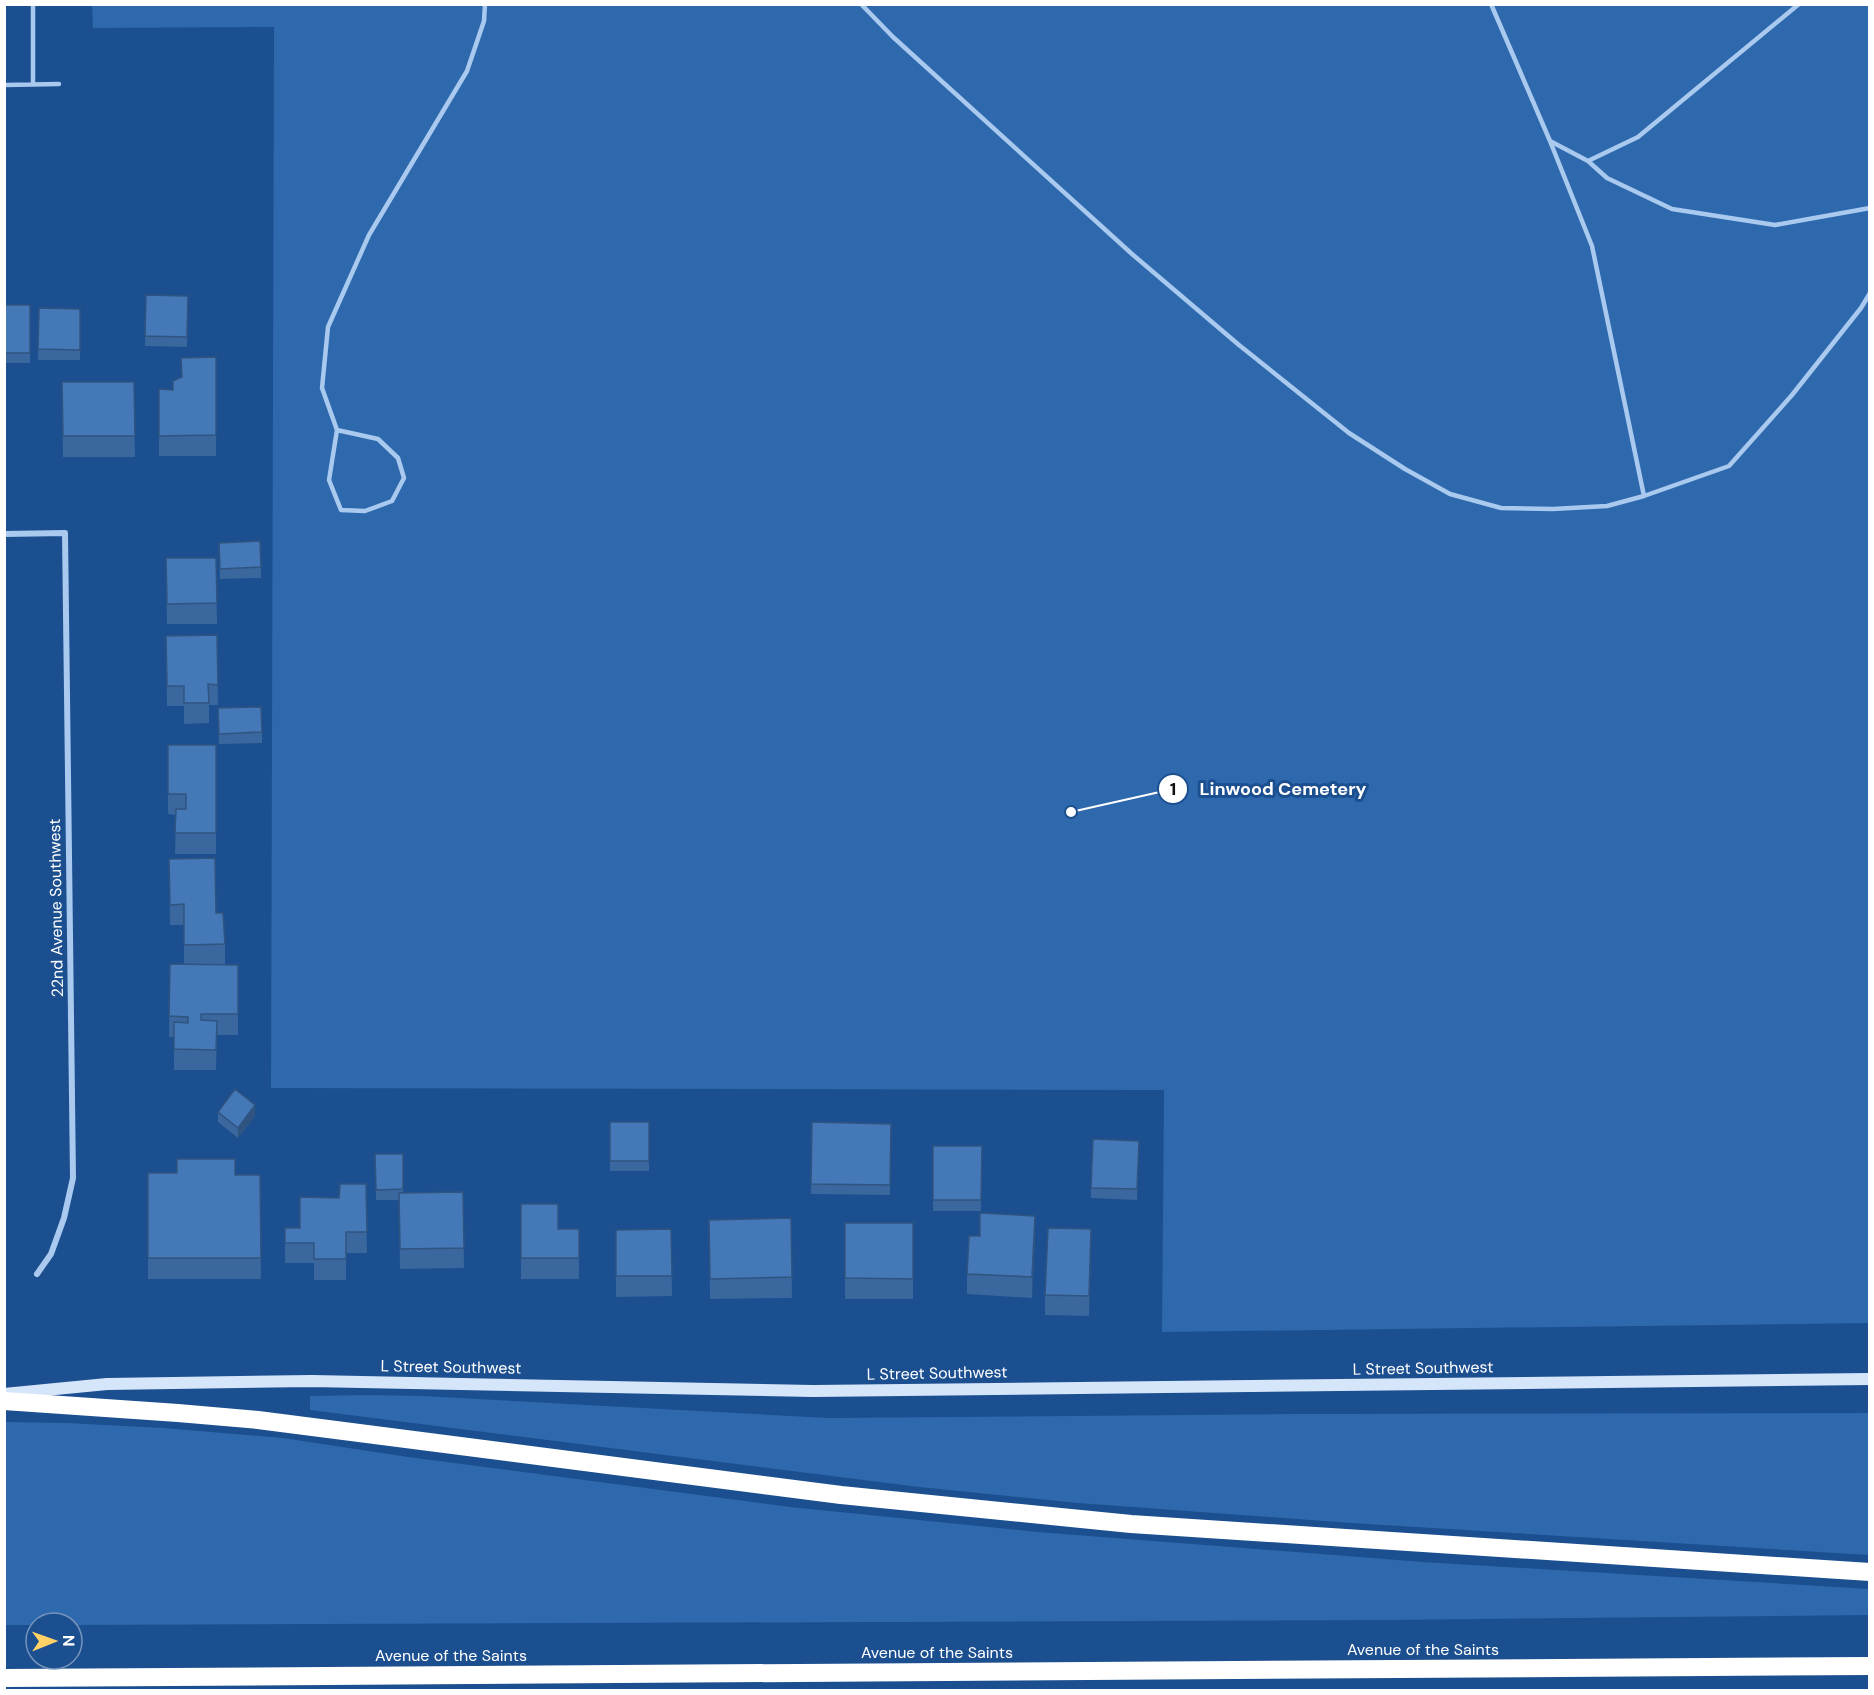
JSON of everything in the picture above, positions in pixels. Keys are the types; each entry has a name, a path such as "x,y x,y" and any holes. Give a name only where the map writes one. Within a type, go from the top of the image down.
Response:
{"highway":[{"path":"4,1401 258,1420 841,1495 1131,1524 1869,1572"},
{"name":"Avenue of the Saints","path":"4,1677 1869,1666"}],"street":[{"name":"22nd Avenue Southwest","path":"4,534 65,534 73,1178 64,1218 51,1254 37,1274"},
{"name":"L Street Southwest","path":"4,1394 107,1384 312,1381 813,1391 1869,1379"}],"lane":[{"path":"33,4 33,84"},
{"path":"337,430 378,440 398,458 404,478 392,501 365,511 341,510 329,480 337,430 322,388 328,327 369,235 466,71 484,21 485,4"},
{"path":"861,4 893,37 1132,254 1239,345 1349,433 1405,470 1450,494 1501,508 1553,509 1607,506 1644,496 1729,466 1792,395 1861,308 1869,293"},
{"path":"1491,4 1592,246 1644,496"},
{"path":"1588,161 1638,137 1799,4"},
{"path":"4,85 59,84"},
{"path":"1550,141 1588,161 1607,178 1672,209 1775,225 1869,208"}],"shaded area":[{"path":"92,5 1869,5 1869,1323 1162,1332 1164,1090 271,1088 274,27 93,28"},
{"path":"368,1395 827,1418 1869,1413 1869,1555 1351,1523 1078,1503 919,1487 310,1410 310,1396"},
{"path":"5,1422 163,1428 283,1438 408,1457 790,1507 1038,1532 1423,1562 1869,1589 1869,1615 1387,1620 84,1625 84,1611 24,1611 24,1625 5,1625"}],"building":[{"path":"146,295 188,296 187,337 145,336"},
{"path":"4,305 30,305 30,353 4,353"},
{"path":"39,308 80,309 80,350 38,349"},
{"path":"216,357 216,435 159,436 159,389 173,390 173,381 182,377 181,358"},
{"path":"62,382 134,382 135,436 63,436"},
{"path":"260,541 261,567 220,569 219,543"},
{"path":"166,558 216,558 217,603 167,604"},
{"path":"217,635 218,685 208,684 209,703 184,703 184,686 167,686 166,636"},
{"path":"261,707 262,732 219,734 218,708"},
{"path":"168,745 216,745 216,833 175,833 176,809 186,809 186,794 168,794"},
{"path":"215,858 216,913 223,913 225,944 184,945 184,904 170,905 169,859"},
{"path":"170,964 238,965 238,1014 201,1014 201,1020 217,1021 216,1050 174,1049 174,1022 188,1023 188,1017 169,1016"},
{"path":"235,1089 255,1105 238,1128 218,1112"},
{"path":"610,1122 649,1122 649,1161 610,1161"},
{"path":"812,1122 891,1124 890,1185 811,1184"},
{"path":"1093,1139 1139,1141 1137,1189 1091,1188"},
{"path":"933,1146 982,1146 981,1200 933,1200"},
{"path":"375,1154 403,1154 403,1189 376,1190"},
{"path":"177,1159 235,1159 235,1175 260,1175 261,1258 148,1258 148,1173 177,1173"},
{"path":"340,1184 366,1184 367,1232 346,1232 346,1259 314,1259 314,1243 285,1243 285,1228 300,1228 300,1197 339,1198"},
{"path":"463,1192 464,1248 400,1249 399,1193"},
{"path":"521,1204 558,1204 558,1229 579,1229 579,1258 521,1258"},
{"path":"980,1213 1035,1216 1032,1277 967,1274 969,1236 980,1236"},
{"path":"791,1218 792,1277 710,1279 709,1220"},
{"path":"845,1223 913,1223 913,1279 845,1278"},
{"path":"1048,1228 1091,1229 1089,1296 1045,1295"},
{"path":"671,1229 672,1276 616,1276 616,1230"}],"place":[{"name":"Linwood Cemetery","path":"1071,812"}]}
